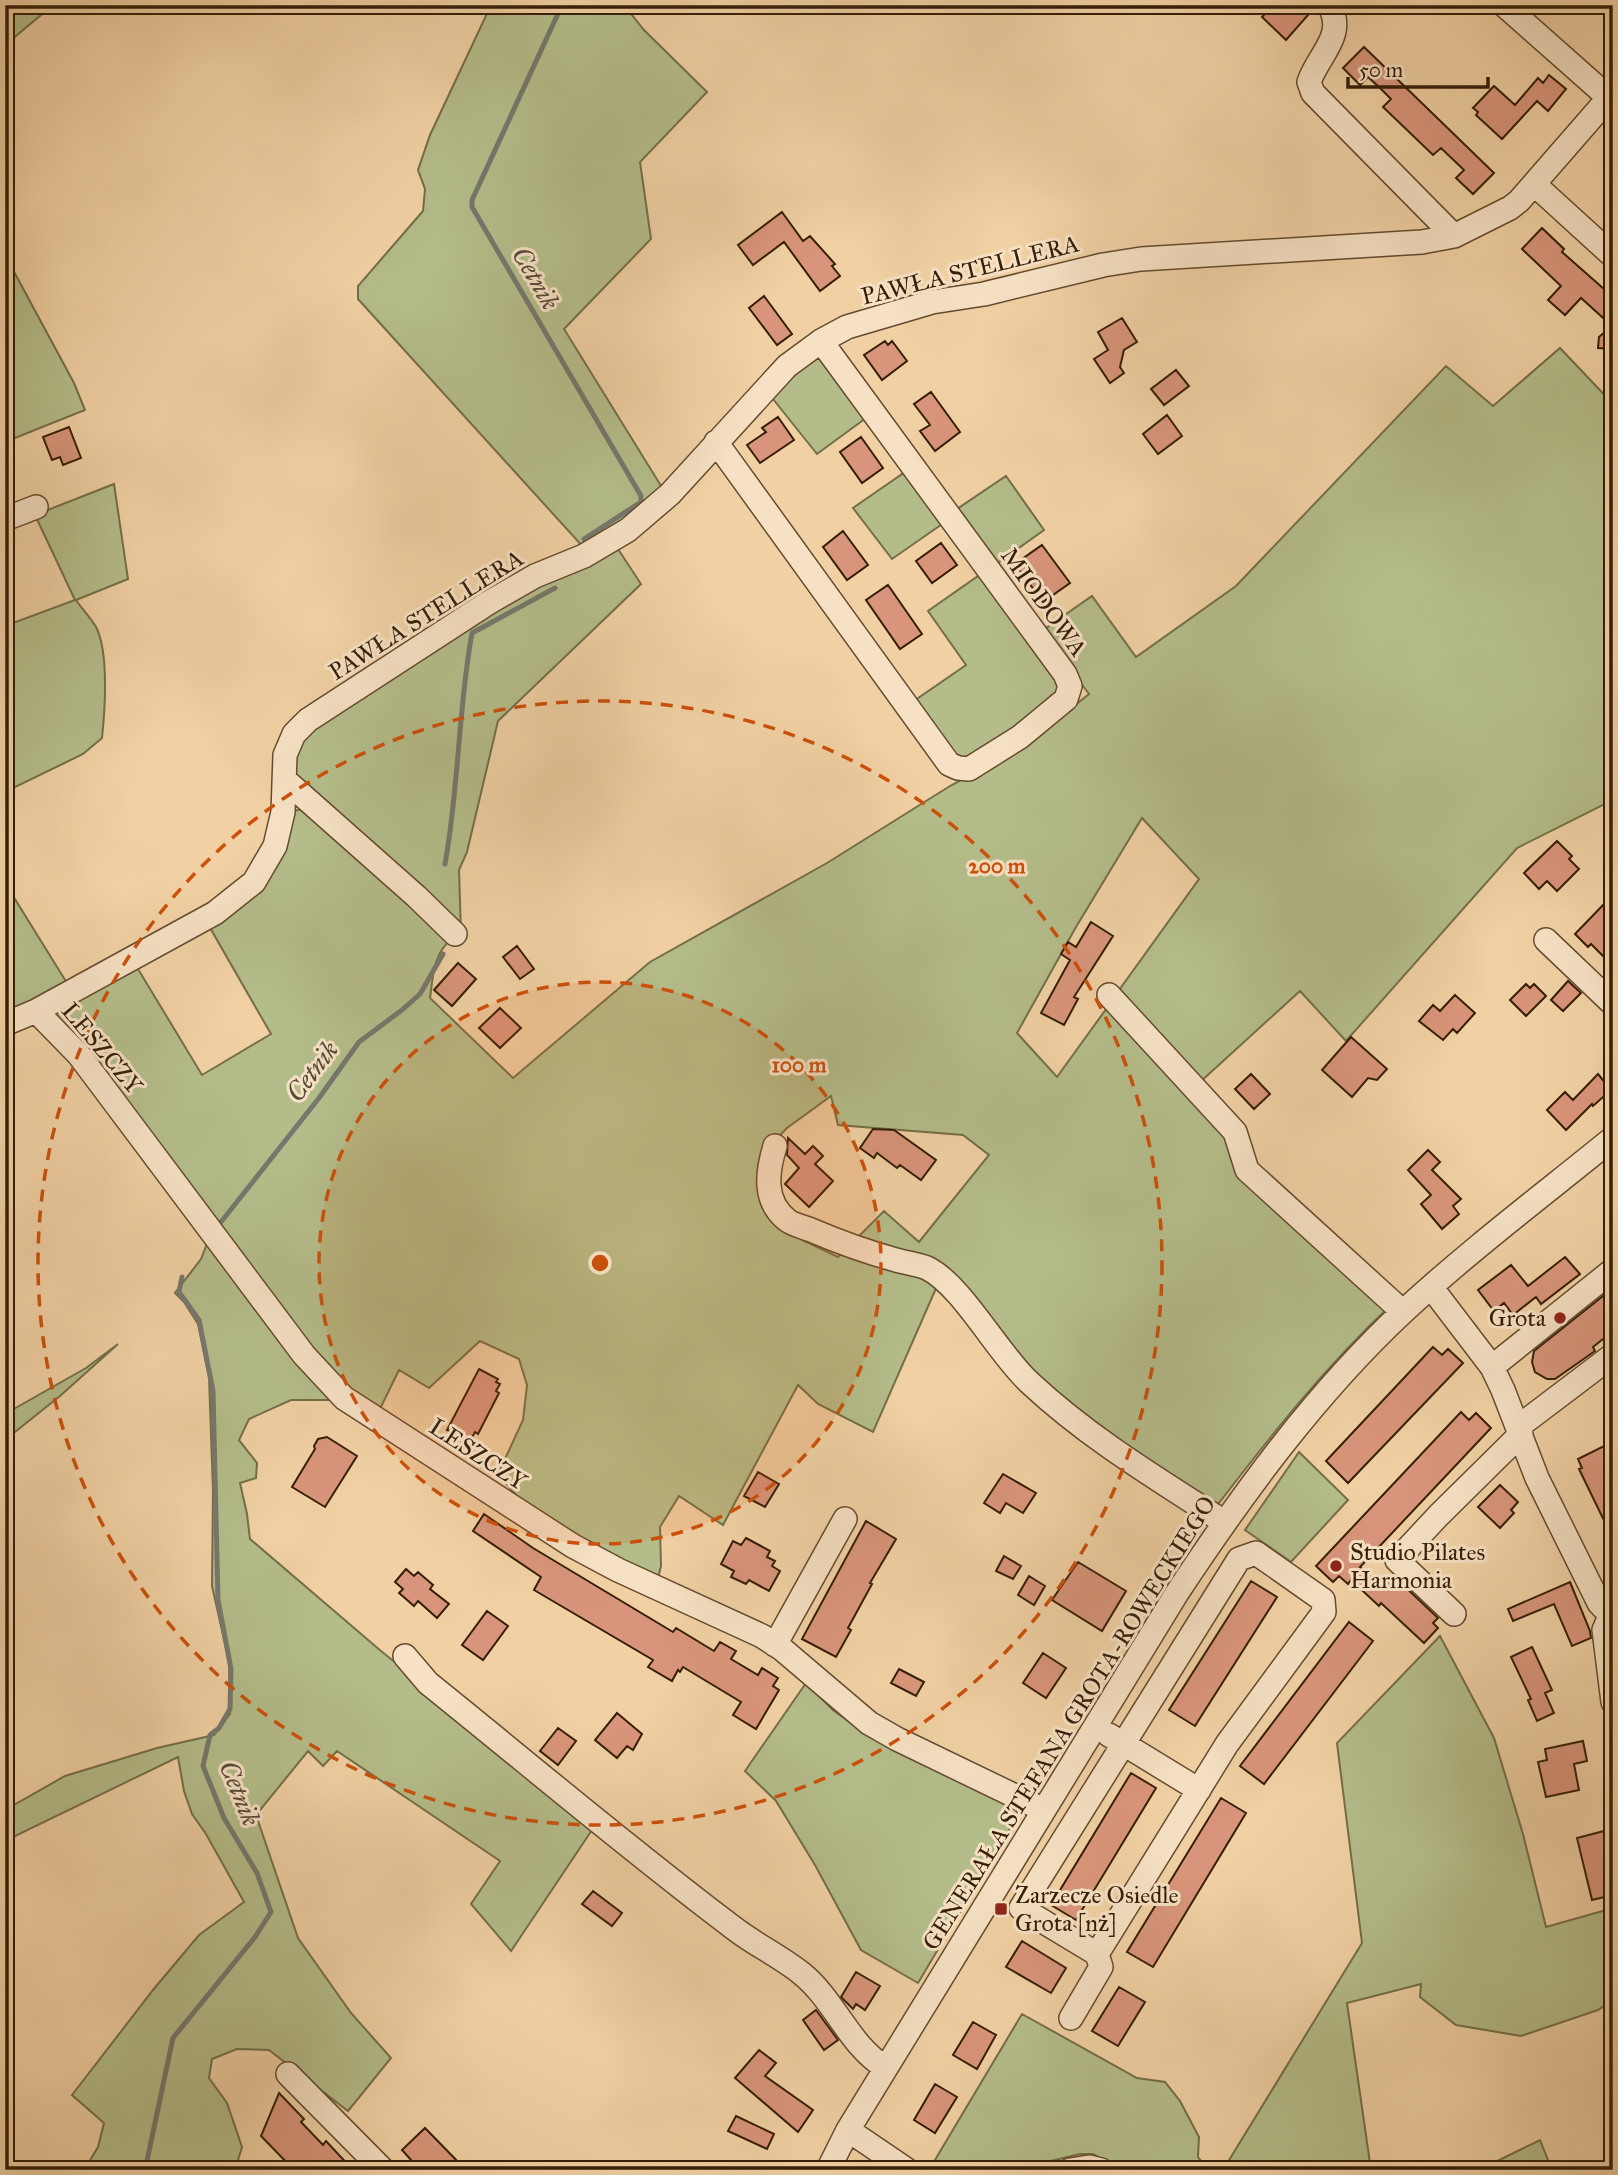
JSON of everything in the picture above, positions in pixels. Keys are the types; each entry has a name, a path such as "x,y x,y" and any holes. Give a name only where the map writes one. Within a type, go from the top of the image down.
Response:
{"street":[{"path":"1329,5 1337,23 1334,38 1314,68 1309,82 1313,93 1454,236"},
{"name":"PAWŁA STELLERA","path":"36,1010 215,913 254,882 275,846 283,812 285,755 294,734 308,720 488,603 535,576 584,556 628,530 670,494 787,366 821,341 847,327 932,302 1045,281 1103,265 1188,254 1422,242 1454,236 1504,212 1519,201 1610,95 1504,5"},
{"path":"1534,184 1613,256"},
{"name":"MIODOWA","path":"716,442 949,764 969,769 1020,737 1066,699 1070,686 1065,674 821,341"},
{"path":"5,519 36,507"},
{"path":"285,780 455,934"},
{"path":"1546,940 1613,1003"},
{"path":"1109,995 1235,1132 1247,1170 1403,1312"},
{"name":"LESZCZY","path":"5,1024 36,1010 79,1055 304,1355 344,1398 573,1546 618,1570 745,1627 775,1645 869,1723 1044,1810"},
{"path":"775,1146 770,1162 768,1187 774,1205 787,1220 835,1241 928,1269 955,1291 1026,1380 1070,1420 1125,1459 1224,1522"},
{"name":"GENERAŁA STEFANA GROTA-ROWECKIEGO","path":"828,2170 848,2130 912,2025 1224,1522 1310,1413 1403,1312 1430,1287 1609,1150"},
{"path":"1492,1367 1613,1270"},
{"path":"1430,1287 1492,1367 1537,1478 1599,1603 1611,1617 1604,1630 1613,1702"},
{"path":"1454,1614 1397,1560 1519,1431 1613,1355"},
{"path":"775,1645 845,1519"},
{"path":"1071,2018 1101,1967 1097,1954 1021,1908 1239,1559 1256,1553 1323,1600 1324,1612 1227,1744 1097,1954"},
{"path":"405,1656 428,1682 737,1931 801,1973 815,1986 869,2056 886,2068"},
{"path":"1095,1726 1199,1790"},
{"path":"288,2074 383,2170"},
{"path":"848,2130 907,2170"},
{"path":"1070,2170 1088,2167 1101,2170"}],"green space":[{"path":"5,5 53,5 5,45"},
{"path":"491,5 624,5 644,30 707,92 640,162 651,239 564,329 663,489 623,525 584,548 358,299 358,286 423,211 425,189 418,170 430,135"},
{"path":"5,255 74,383 85,410 5,442"},
{"path":"1560,348 1613,404 1613,800 1517,848 1346,1041 1300,991 1199,1083 1117,993 1199,879 1142,818 1076,927 1017,1033 1057,1077 1109,1005 1390,1306 1322,1377 1219,1503 1210,1505 1127,1456 937,1286 873,1432 818,1404 798,1385 723,1525 679,1496 660,1527 661,1566 658,1579 600,1549 521,1501 498,1474 523,1420 527,1385 519,1359 480,1341 429,1388 399,1370 379,1411 341,1384 58,1022 57,1010 135,964 202,1075 271,1034 209,926 294,811 302,809 452,939 437,958 430,998 513,1078 650,962 827,863 950,786 1025,745 1089,694 1042,631 1092,596 1136,657 1236,586 1446,366 1493,406","holes":["831,1096 838,1125 963,1135 989,1155 919,1242 884,1211 838,1257 796,1237 758,1178 767,1149 787,1128"]},
{"path":"819,357 866,418 817,454 769,394 808,361"},
{"path":"908,470 945,522 892,559 853,508"},
{"path":"1006,476 1044,530 995,565 954,511"},
{"path":"114,484 128,579 76,600 96,627 103,651 105,697 102,738 83,754 5,792 5,626 75,600 35,515"},
{"path":"616,546 641,584 498,721 467,852 459,870 461,933 293,775 296,748 302,735 492,608"},
{"path":"981,574 1062,687 1021,725 971,760 955,761 911,703 966,665 928,611"},
{"path":"5,883 67,983 7,1013 5,1011"},
{"path":"208,1241 331,1400 291,1400 249,1419 239,1440 257,1463 256,1478 240,1483 250,1539 381,1651 596,1824 511,1951 471,1904 500,1861 337,1751 323,1766 308,1751 256,1815 298,1938 351,2013 391,2058 348,2111 269,2050 237,2049 212,2059 209,2078 227,2103 242,2147 235,2170 84,2170 98,2147 104,2123 72,2095 199,1935 244,1902 192,1814 184,1791 178,1757 5,1841 5,1810 65,1776 157,1748 214,1735 230,1714 229,1662 212,1586 213,1491 209,1377 198,1324 175,1293 201,1259"},
{"path":"118,1344 5,1440 5,1414 86,1368"},
{"path":"1299,1452 1348,1500 1291,1562 1245,1530"},
{"path":"1440,1636 1494,1738 1523,1834 1546,1927 1613,1908 1613,2000 1598,2010 1521,2036 1456,2025 1420,1997 1421,1984 1347,2003 1371,2170 1223,2170 1362,1943 1337,1743"},
{"path":"806,1683 834,1711 867,1734 1015,1808 1018,1815 918,1983 861,1950 815,1865 776,1801 745,1771"},
{"path":"1022,2014 1137,2078 1165,2082 1180,2101 1199,2137 1198,2157 1208,2170 1122,2170 1093,2154 1080,2154 1051,2161 1033,2170 929,2170"},
{"path":"1540,2140 1552,2170 1479,2170"}],"building":[{"path":"1273,5 1298,5 1308,15 1286,40 1262,17"},
{"path":"1364,47 1494,173 1473,194 1456,178 1464,170 1441,148 1433,155 1383,107 1391,99 1380,88 1368,77 1360,85 1343,68"},
{"path":"1549,75 1566,89 1548,111 1537,101 1502,139 1476,115 1478,112 1473,108 1494,86 1515,105 1538,78 1543,83"},
{"path":"782,212 803,241 810,236 835,264 832,266 840,276 820,291 784,242 753,265 738,245"},
{"path":"1542,228 1564,249 1562,252 1613,297 1613,349 1598,348 1599,337 1612,326 1581,298 1565,315 1548,300 1561,286 1522,249"},
{"path":"764,296 792,334 777,345 749,308"},
{"path":"1122,318 1137,342 1124,350 1120,367 1124,373 1110,383 1094,359 1108,350 1098,332"},
{"path":"885,341 888,345 892,341 907,361 882,380 864,355"},
{"path":"1176,370 1189,386 1164,405 1151,389"},
{"path":"931,392 960,432 935,451 920,431 930,425 914,404"},
{"path":"1167,415 1182,436 1158,454 1143,434"},
{"path":"778,417 794,440 760,463 747,445 766,432 762,428"},
{"path":"69,427 81,458 63,465 60,457 52,460 43,437"},
{"path":"861,437 883,468 862,483 840,452"},
{"path":"843,531 868,565 847,580 823,547"},
{"path":"941,543 957,565 932,583 916,561"},
{"path":"1042,545 1070,583 1043,602 1015,564"},
{"path":"888,585 922,634 900,649 866,600"},
{"path":"1557,841 1572,856 1569,859 1579,869 1557,891 1547,881 1539,889 1524,873"},
{"path":"1605,903 1613,911 1613,946 1603,956 1591,944 1588,947 1575,934"},
{"path":"1091,922 1113,936 1074,997 1078,999 1064,1025 1041,1013 1070,960 1061,954 1068,942 1076,947"},
{"path":"517,946 534,969 520,979 503,957"},
{"path":"458,963 476,979 452,1006 434,990"},
{"path":"1568,981 1581,993 1563,1011 1551,1000"},
{"path":"1526,984 1530,988 1534,984 1546,996 1526,1016 1510,1000"},
{"path":"1455,995 1475,1013 1457,1033 1453,1029 1443,1040 1419,1021 1433,1005 1440,1011"},
{"path":"500,1008 521,1028 500,1048 479,1028"},
{"path":"1351,1037 1387,1069 1377,1080 1368,1078 1352,1097 1322,1070"},
{"path":"1251,1074 1270,1094 1254,1109 1235,1089"},
{"path":"1598,1074 1611,1090 1593,1106 1592,1104 1566,1130 1547,1110 1565,1092 1573,1100"},
{"path":"873,1129 894,1130 936,1160 921,1180 900,1165 897,1168 877,1153 874,1158 860,1148"},
{"path":"788,1138 805,1154 813,1146 823,1156 815,1164 833,1181 809,1207 785,1184 799,1168 787,1155"},
{"path":"1428,1150 1440,1162 1432,1170 1461,1199 1453,1206 1459,1214 1442,1229 1421,1204 1431,1195 1408,1170"},
{"path":"1565,1257 1580,1274 1541,1304 1536,1297 1513,1315 1504,1303 1494,1311 1478,1290 1511,1265 1528,1286"},
{"path":"1613,1288 1613,1331 1593,1347 1595,1351 1555,1379 1547,1379 1535,1372 1532,1362 1534,1351"},
{"path":"1433,1347 1442,1355 1448,1349 1463,1363 1348,1483 1326,1461"},
{"path":"479,1369 498,1379 496,1382 500,1384 496,1391 499,1393 478,1434 475,1432 470,1441 447,1430"},
{"path":"1461,1412 1469,1420 1476,1413 1491,1428 1360,1567 1381,1587 1387,1581 1392,1585 1398,1580 1438,1618 1433,1623 1438,1628 1424,1643 1381,1603 1379,1606 1351,1580 1348,1584 1339,1576 1333,1582 1316,1566"},
{"path":"327,1437 357,1456 325,1507 292,1487 315,1449 318,1439"},
{"path":"1604,1446 1613,1464 1613,1539 1579,1469 1582,1468 1578,1459"},
{"path":"758,1472 779,1484 765,1507 744,1496"},
{"path":"1003,1474 1036,1493 1023,1513 1006,1503 1000,1513 984,1503"},
{"path":"1500,1485 1518,1502 1511,1510 1514,1513 1500,1528 1478,1507"},
{"path":"484,1514 533,1548 673,1632 676,1628 714,1651 720,1642 736,1651 731,1659 758,1675 762,1668 778,1678 773,1686 779,1690 756,1729 733,1715 741,1702 683,1667 672,1681 648,1667 653,1660 534,1590 541,1577 473,1531"},
{"path":"866,1521 896,1539 870,1583 872,1584 848,1628 851,1630 836,1657 802,1639"},
{"path":"746,1538 770,1551 767,1557 775,1561 772,1566 780,1571 769,1591 749,1580 746,1584 731,1577 734,1571 721,1564 733,1541 741,1545"},
{"path":"1004,1556 1021,1566 1013,1579 996,1571"},
{"path":"1078,1562 1126,1591 1102,1631 1052,1600"},
{"path":"406,1569 414,1576 418,1572 433,1585 430,1589 449,1604 437,1618 418,1601 414,1606 399,1593 403,1589 395,1582"},
{"path":"1029,1576 1045,1586 1034,1605 1018,1595"},
{"path":"1251,1581 1277,1597 1195,1726 1169,1710"},
{"path":"1570,1582 1591,1638 1572,1646 1554,1604 1513,1621 1508,1609"},
{"path":"487,1611 508,1626 483,1660 462,1645"},
{"path":"1349,1622 1373,1641 1264,1784 1240,1766"},
{"path":"1532,1647 1552,1690 1545,1693 1554,1713 1537,1721 1528,1700 1531,1699 1511,1657"},
{"path":"1043,1653 1066,1668 1046,1698 1023,1683"},
{"path":"899,1669 924,1682 916,1696 891,1683"},
{"path":"617,1713 642,1734 633,1750 627,1746 617,1758 595,1740"},
{"path":"558,1728 576,1741 558,1765 540,1751"},
{"path":"1583,1741 1587,1761 1574,1764 1579,1790 1546,1797 1538,1762 1547,1760 1545,1749"},
{"path":"1131,1773 1156,1788 1076,1920 1051,1905"},
{"path":"1221,1798 1246,1813 1153,1967 1127,1952"},
{"path":"1604,1831 1613,1865 1613,1895 1592,1900 1577,1838"},
{"path":"593,1891 622,1913 612,1926 582,1904"},
{"path":"1022,1941 1066,1968 1051,1993 1006,1967"},
{"path":"856,1972 880,1986 865,2010 856,2004 853,2009 841,1997"},
{"path":"1119,1987 1145,2002 1118,2046 1092,2031"},
{"path":"816,2010 838,2040 824,2050 803,2020"},
{"path":"973,2022 996,2035 977,2069 953,2055"},
{"path":"759,2050 776,2063 765,2076 813,2110 798,2132 735,2078"},
{"path":"935,2084 957,2097 935,2133 914,2120"},
{"path":"279,2093 304,2119 301,2122 323,2145 326,2141 353,2170 294,2170 261,2136"},
{"path":"736,2116 774,2134 767,2149 728,2131"},
{"path":"425,2128 466,2170 420,2170 402,2150"}],"waterway":[{"name":"Cetnik","path":"562,5 472,200 472,207 641,496 641,502 584,539"},
{"name":"Cetnik","path":"445,864 472,633 555,588"},
{"name":"Cetnik","path":"221,1222 319,1098 359,1042 420,994 443,954"},
{"name":"Cetnik","path":"145,2170 173,2038 255,1937 271,1912 257,1873 224,1818 203,1766 210,1735 219,1728 230,1709 231,1669 218,1600 213,1391 199,1320 179,1292 182,1277"}],"place":[{"name":"Grota","path":"1560,1318"},
{"name":"Studio Pilates Harmonia","path":"1336,1566"},
{"name":"Zarzecze Osiedle Grota [nż]","path":"1001,1909"}]}
